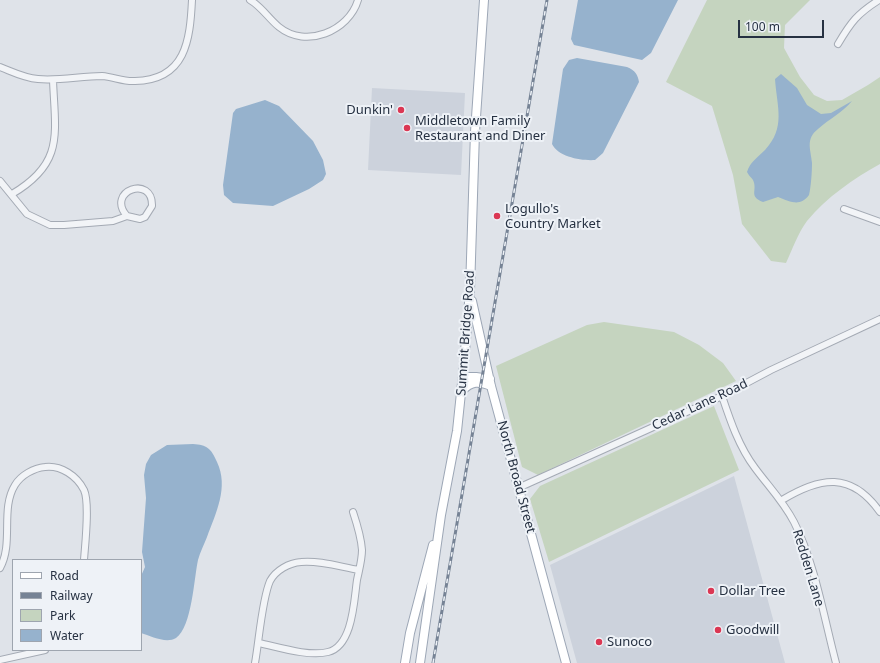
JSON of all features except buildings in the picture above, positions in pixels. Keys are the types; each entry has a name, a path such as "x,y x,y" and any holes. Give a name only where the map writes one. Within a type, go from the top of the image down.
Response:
{"main road":[{"name":"Summit Bridge Road","path":"420,663 441,515 462,391 470,290 475,132 484,0"},
{"name":"North Broad Street","path":"470,290 490,383 566,663"},
{"path":"463,377 476,377 490,383"},
{"path":"462,391 467,386 474,383 490,383"},
{"path":"405,663 410,633 441,515"}],"street":[{"path":"0,67 29,78 53,80 102,76 134,82 161,76 171,70 184,52 190,32 192,0"},
{"path":"250,0 279,28 304,37 320,36 346,22 356,8 358,0"},
{"path":"838,44 851,22 863,10 879,0"},
{"path":"12,194 23,188 40,173 48,161 54,147 53,80"},
{"path":"0,181 27,214 50,225 113,221 127,216 140,219 145,217 151,211 152,206 151,197 145,190 138,188 131,189 124,194 121,200 121,207 127,216"},
{"path":"844,209 880,222"},
{"name":"Cedar Lane Road","path":"518,488 722,396 880,319"},
{"name":"Redden Lane","path":"722,396 741,446 754,468 782,500 806,551 836,663"},
{"path":"0,568 5,554 9,495 15,483 26,474 38,468 52,466 66,471 76,478 85,491 86,506 84,559"},
{"path":"782,500 802,488 816,483 833,481 851,486 865,495 880,512"},
{"path":"259,643 312,653 328,652 337,648 345,638 351,622 362,552 361,541 353,512"},
{"path":"255,663 266,596 270,581 275,574 283,568 301,562 359,570"},
{"path":"0,660 40,651"}],"shaded area":[{"path":"372,88 465,93 461,175 368,170"},
{"path":"734,476 785,663 577,663 550,565"}],"green space":[{"path":"707,0 810,0 785,25 784,48 800,77 814,95 827,101 842,100 880,77 880,164 841,189 815,212 801,231 786,263 771,261 742,224 733,175 712,106 666,82"},
{"path":"604,322 674,332 699,345 723,363 736,381 538,475 522,467 496,366 587,325"},
{"path":"714,406 739,470 549,562 530,499 540,486"}],"water":[{"path":"578,0 678,0 651,53 642,60 574,45 571,39"},
{"path":"577,58 627,67 636,73 639,82 603,153 595,160 577,159 565,155 559,152 552,144 563,69 569,60"},
{"path":"781,74 797,88 807,105 821,114 831,113 852,101 818,129 811,137 810,145 812,167 810,191 806,199 799,202 791,202 778,197 763,202 756,198 753,180 747,172 752,162 772,142 776,133 779,117 775,79"},
{"path":"265,100 279,106 313,141 323,160 326,174 323,180 309,189 273,206 233,203 224,195 223,185 233,113 236,109"},
{"path":"193,444 205,446 213,453 222,481 220,500 198,560 192,602 186,624 176,638 172,640 163,640 142,633 142,574 145,567 142,552 146,498 144,475 146,464 151,455 167,445"}],"railway":[{"path":"433,663 547,0"}],"place":[{"name":"Dunkin'","path":"401,110"},
{"name":"Middletown Family Restaurant and Diner","path":"407,128"},
{"name":"Logullo's Country Market","path":"497,216"},
{"name":"Dollar Tree","path":"711,591"},
{"name":"Goodwill","path":"718,630"},
{"name":"Sunoco","path":"599,642"}]}
